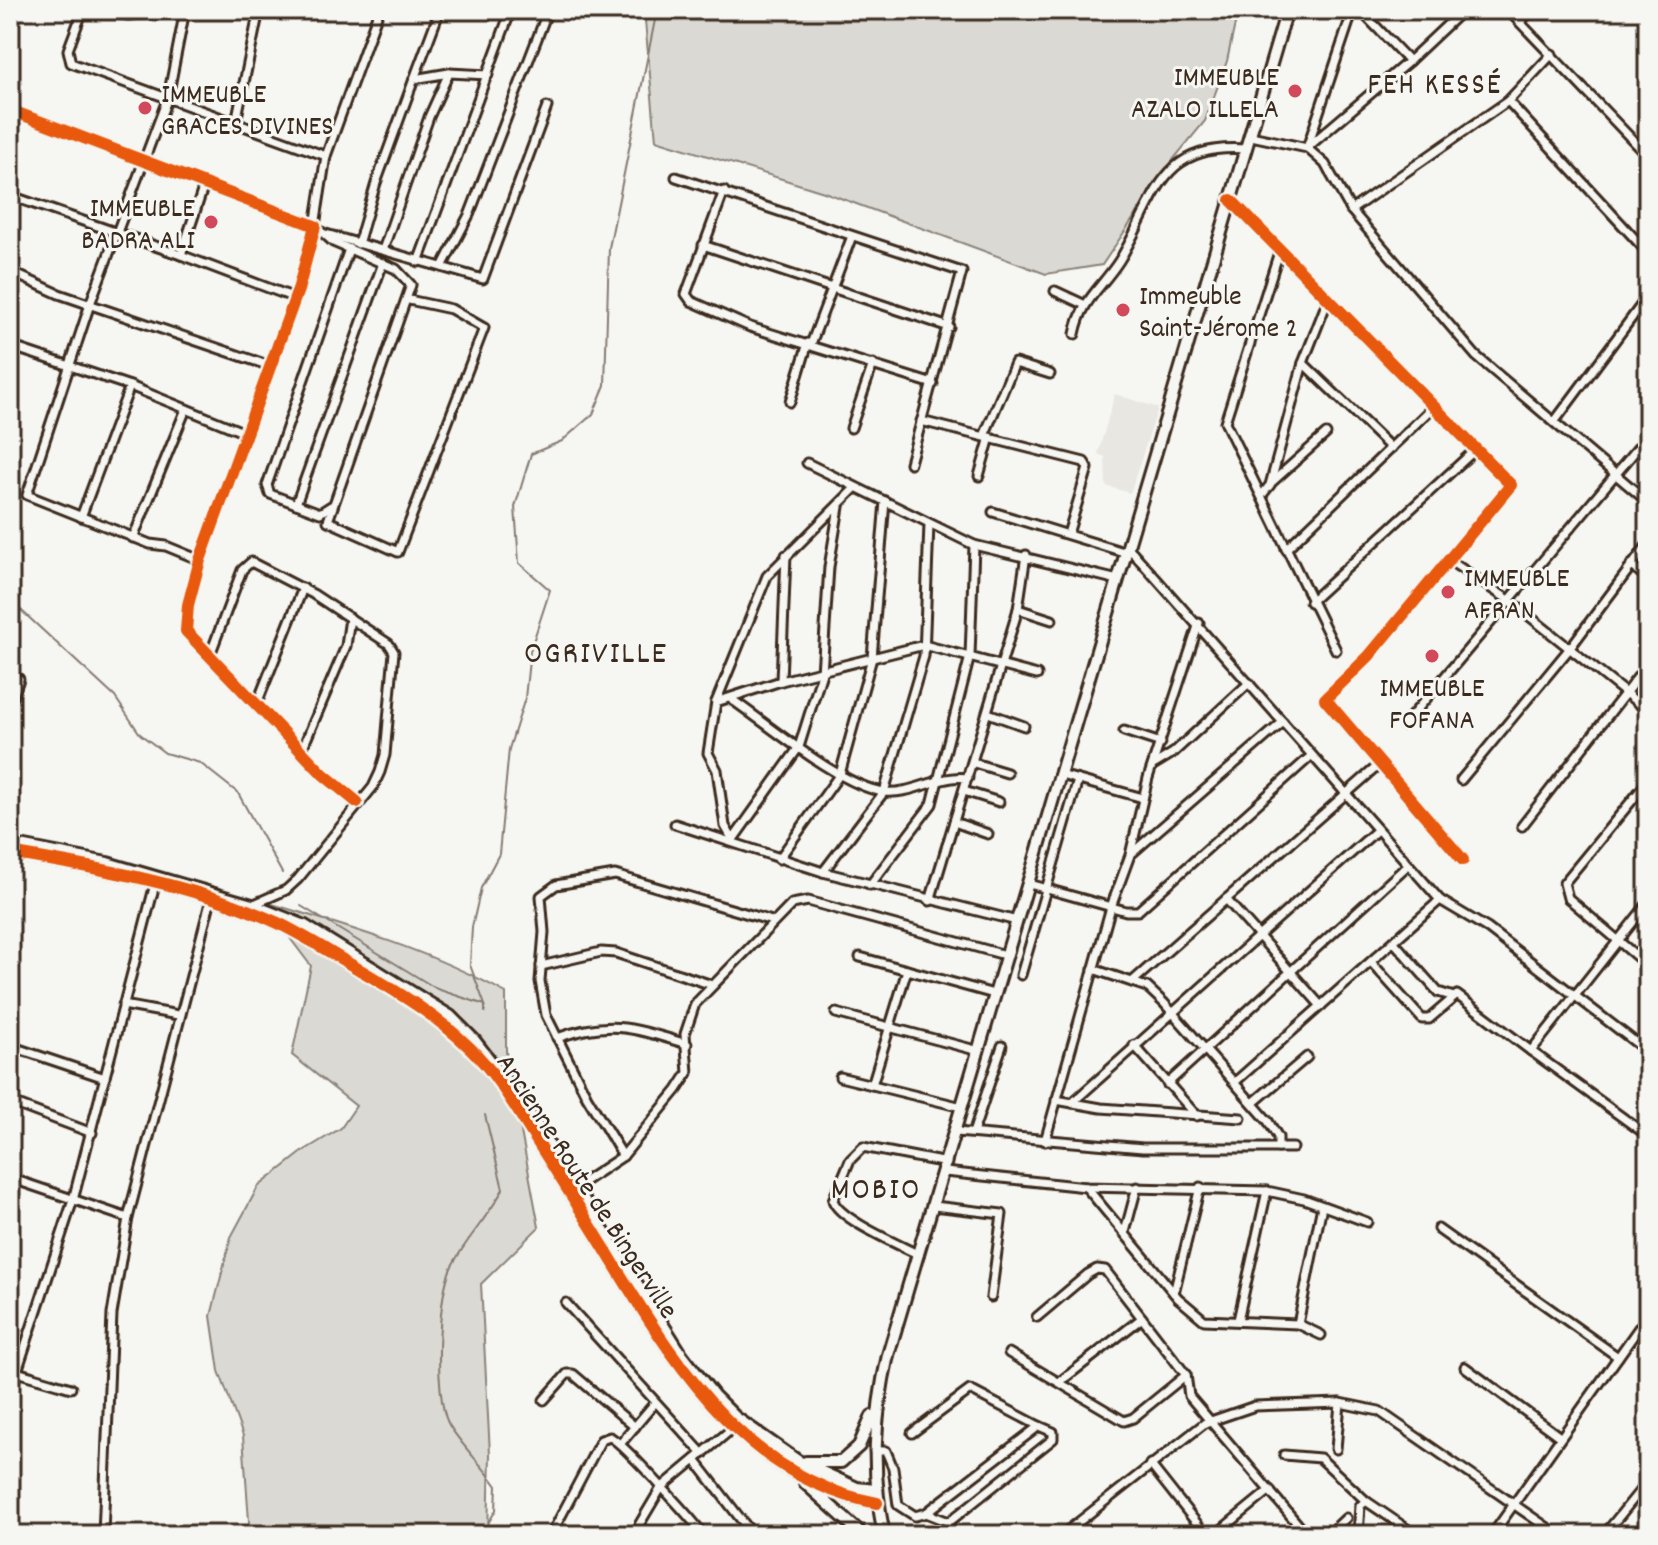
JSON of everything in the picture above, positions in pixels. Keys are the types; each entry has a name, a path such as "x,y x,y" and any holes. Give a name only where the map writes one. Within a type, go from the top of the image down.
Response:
{"street":[{"path":"216,10 128,15 85,10 68,50 71,63 326,156"},
{"path":"236,122 259,10"},
{"path":"357,802 301,752 210,655 186,635 188,605 200,560 295,298 315,226 326,156 379,10"},
{"path":"358,244 376,183 440,10"},
{"path":"418,262 511,10"},
{"path":"442,267 470,213 548,10"},
{"path":"884,1535 875,1490 874,1451 877,1404 888,1355 946,1168 1005,955 1029,884 1287,10"},
{"path":"1307,148 1409,61 1463,10"},
{"path":"1508,10 1648,156"},
{"path":"1520,21 1533,10"},
{"path":"185,12 168,97 90,304 27,495 133,538 200,560"},
{"path":"1307,148 1352,13 1363,13 1409,61"},
{"path":"1351,210 1508,101 1552,54"},
{"path":"414,79 449,73 488,75"},
{"path":"383,250 429,117 449,73"},
{"path":"1508,101 1648,253"},
{"path":"324,233 483,279 547,107"},
{"path":"10,110 315,226 333,242 406,275 411,285 409,300 328,521 398,552 466,382 484,328 451,309 409,300"},
{"path":"1251,136 1307,148 1325,164 1351,210 1476,356 1648,502"},
{"path":"1075,334 1083,304 1098,291 1126,249 1159,182 1176,167 1200,154 1219,147 1246,149"},
{"path":"10,176 14,197 10,295"},
{"path":"676,177 962,272 910,463"},
{"path":"181,255 204,185"},
{"path":"724,191 686,294 691,301 750,327 933,384"},
{"path":"14,197 295,298"},
{"path":"1231,200 1327,302 1511,485 1369,656 1325,699 1463,860"},
{"path":"790,402 809,343 852,236"},
{"path":"703,245 949,327"},
{"path":"331,506 320,513 270,494 268,479 349,249"},
{"path":"1279,252 1225,422 1336,650"},
{"path":"296,504 383,263"},
{"path":"11,272 90,304 270,366"},
{"path":"1055,291 1083,304"},
{"path":"1555,421 1648,296"},
{"path":"1270,485 1303,363 1327,302"},
{"path":"10,346 130,386 245,433"},
{"path":"979,476 987,436 1015,363 1050,374"},
{"path":"1303,363 1391,448"},
{"path":"851,428 873,364"},
{"path":"81,517 130,386"},
{"path":"1286,549 1433,407"},
{"path":"133,538 186,409"},
{"path":"921,421 1087,464 1068,534"},
{"path":"1262,495 1326,434"},
{"path":"1404,725 1648,436"},
{"path":"1310,602 1476,449"},
{"path":"807,463 854,489 974,545 1026,555 1118,580"},
{"path":"732,841 725,826 717,770 708,753 716,702 762,585 786,555 854,489"},
{"path":"779,859 840,774 872,658 885,501"},
{"path":"732,841 799,747 822,673 829,567 839,506"},
{"path":"993,512 1128,551 1199,623 1376,831 1440,900 1487,928 1648,1052"},
{"path":"823,872 884,792 924,656 929,524"},
{"path":"1461,780 1570,648 1648,544"},
{"path":"870,885 926,816 938,781 970,656 974,545"},
{"path":"781,681 786,555"},
{"path":"930,901 1018,609 1026,555"},
{"path":"1447,559 1509,600 1648,711"},
{"path":"210,655 246,564 251,562 303,588 350,618 389,644 395,658 383,765 373,787 357,802 298,879 286,890 252,905"},
{"path":"1631,565 1648,579"},
{"path":"256,706 303,588"},
{"path":"1018,609 1052,620"},
{"path":"301,752 349,636 350,618"},
{"path":"1045,1141 1111,907 1130,855 1143,798 1199,623"},
{"path":"716,702 781,681 924,645 1037,675"},
{"path":"1522,826 1648,664"},
{"path":"10,705 19,679"},
{"path":"1155,764 1173,753 1249,683"},
{"path":"731,699 840,774 884,792 938,781 947,776 968,778"},
{"path":"988,713 1024,726"},
{"path":"1130,855 1283,722"},
{"path":"1124,731 1161,743"},
{"path":"1029,884 1133,913 1311,756"},
{"path":"974,763 1007,773"},
{"path":"1132,982 1380,764"},
{"path":"1061,775 1143,798"},
{"path":"1021,975 1078,780"},
{"path":"1648,781 1564,883 1568,898 1616,942 1648,966"},
{"path":"964,791 999,802"},
{"path":"954,822 988,834"},
{"path":"675,824 823,872 1017,921"},
{"path":"1072,1103 1376,831"},
{"name":"Ancienne Route de Bingerville","path":"10,844 107,863 252,905 305,926 450,1016 474,1040 519,1098 664,1344 707,1402 733,1428 791,1472 858,1500 877,1503"},
{"name":"Ancienne Route de Bingerville","path":"10,853 211,899 301,934 412,1000 473,1051 511,1100 697,1376 735,1417 798,1461 857,1488 875,1490"},
{"path":"1167,1084 1408,865"},
{"path":"623,1156 546,1015 541,966 541,896 548,888 585,878 626,877 772,921"},
{"path":"10,1393 13,1371 73,1200 155,884"},
{"path":"103,1535 112,1314 128,1218 172,1059 178,1015 211,899"},
{"path":"1226,899 1321,1006"},
{"path":"1235,1082 1440,900"},
{"name":"Ancienne Route de Bingerville","path":"573,1189 623,1156 683,1082 689,1063 686,1023 690,1013 712,985 792,904 808,901 1005,955"},
{"path":"1531,1051 1648,903"},
{"path":"1394,942 1438,992 1460,996 1648,1136"},
{"path":"541,966 601,952 616,953 712,985"},
{"path":"860,957 994,994"},
{"path":"1371,962 1424,1020 1454,997"},
{"path":"1093,969 1147,987 1275,1129 1278,1148"},
{"path":"872,1085 907,970"},
{"path":"123,1005 178,1015"},
{"path":"836,1013 979,1051"},
{"path":"557,1038 608,1024 687,1044"},
{"path":"1134,1045 1197,1116"},
{"path":"10,1046 105,1078"},
{"path":"973,1133 1002,1046"},
{"path":"1253,1103 1307,1057"},
{"path":"840,1077 963,1107"},
{"path":"1056,1100 1241,1118"},
{"path":"10,1102 92,1133"},
{"path":"956,1132 1143,1148 1293,1148"},
{"path":"919,1255 835,1208 833,1200 850,1160 863,1147 946,1168 1086,1187 1200,1187 1267,1191 1367,1222"},
{"path":"10,1178 128,1218"},
{"path":"1086,1187 1174,1293 1204,1320 1298,1324 1321,1335"},
{"path":"1125,1232 1137,1187"},
{"path":"1174,1293 1200,1187"},
{"path":"1238,1320 1267,1191"},
{"path":"934,1206 1002,1214 991,1297"},
{"path":"1298,1324 1322,1206"},
{"path":"1438,1229 1618,1357"},
{"path":"1037,1317 1097,1269 1105,1270 1186,1375 1189,1396 1307,1535"},
{"path":"566,1303 654,1404 703,1454"},
{"path":"1492,1535 1648,1315"},
{"path":"1061,1381 1142,1318"},
{"path":"1009,1353 1061,1381 1085,1401 1124,1421 1133,1418 1186,1375"},
{"path":"1465,1367 1560,1437"},
{"path":"13,1371 71,1388"},
{"path":"544,1400 567,1374 573,1374 635,1427"},
{"path":"912,1433 970,1390 1053,1432 1053,1439 949,1522 926,1513"},
{"path":"1336,1449 1340,1403"},
{"path":"1062,1535 1150,1464 1212,1421 1255,1406 1340,1403 1379,1411 1558,1535"},
{"path":"621,1443 654,1404"},
{"path":"798,1461 828,1465 850,1456 863,1438 877,1404"},
{"path":"874,1451 886,1451 898,1505 915,1516 926,1513 1039,1426"},
{"path":"633,1535 661,1488 733,1428"},
{"path":"551,1535 601,1440 610,1437 621,1443 685,1510 699,1529 697,1535"},
{"path":"1284,1455 1320,1458 1366,1501 1416,1535"},
{"path":"695,1460 753,1535"},
{"path":"1150,1464 1206,1535"},
{"path":"791,1472 863,1535"},
{"path":"1604,1535 1648,1481"},
{"path":"1215,1535 1270,1490"},
{"path":"1358,1535 1360,1506 1366,1501"},
{"path":"1328,1535 1346,1518"}],"shaded area":[{"path":"644,10 1238,10 1227,61 1205,121 1172,161 1102,265 1046,274 824,192 656,140"},
{"path":"1115,394 1158,408 1130,493 1106,486 1105,457 1098,454"},
{"path":"262,901 417,952 506,993 506,1052 539,1227 481,1284 490,1454 488,1535 250,1535 243,1436 219,1371 211,1316 231,1237 258,1187 305,1150 341,1128 356,1106 292,1055 311,966"}],"waterway":[{"path":"485,1005 470,965 472,927 481,888 499,854 509,749 525,698 530,651 550,590 519,563 515,507 531,454 562,441 593,414 605,385 609,248 657,10"},
{"path":"10,600 115,697 140,734 165,753 200,763 238,793 282,873"},
{"path":"301,906 437,989 485,1005 485,1012"},
{"path":"481,1535 496,1510 497,1486 448,1423 441,1390 439,1344 443,1298 452,1266 503,1189 485,1115"}],"cycle path":[{"path":"10,110 315,226 298,290 200,560 188,605 186,631 323,774 357,802"},
{"path":"1231,200 1511,485 1369,656 1325,699 1463,860"},
{"path":"10,853 147,879 247,910 310,940 432,1016 470,1048 498,1081 644,1312 696,1385 725,1418 757,1447 793,1472 833,1491 877,1503"}],"place":[{"name":"IMMEUBLE AZALO ILLELA","path":"1295,91"},
{"name":"IMMEUBLE GRACES DIVINES","path":"145,108"},
{"name":"IMMEUBLE BADRA ALI","path":"211,222"},
{"name":"Immeuble Saint-Jérome 2","path":"1123,310"},
{"name":"IMMEUBLE AFRAN","path":"1448,592"},
{"name":"IMMEUBLE FOFANA","path":"1432,656"}],"district":[{"name":"FEH KESSÉ","path":"1435,83"},
{"name":"OGRIVILLE","path":"596,651"},
{"name":"MOBIO","path":"876,1187"}]}
